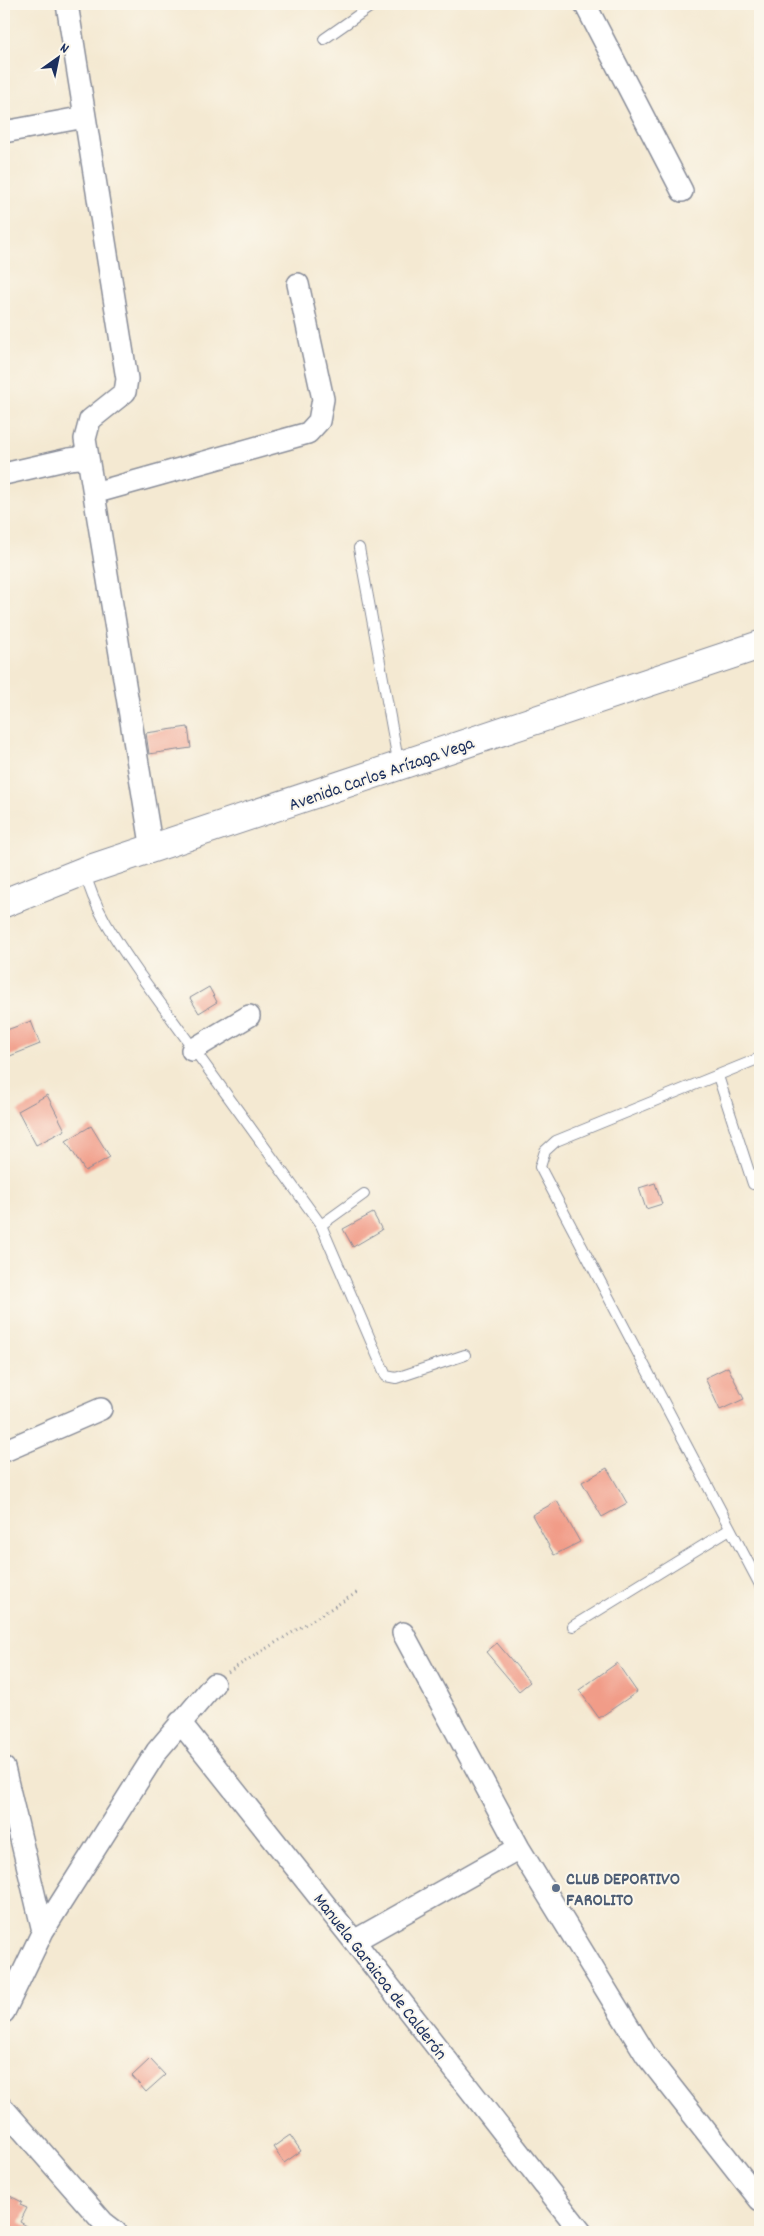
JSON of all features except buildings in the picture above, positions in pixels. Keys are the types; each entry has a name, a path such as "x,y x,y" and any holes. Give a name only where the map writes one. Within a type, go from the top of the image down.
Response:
{"street":[{"path":"67,4 127,379 125,392 90,420 85,439 152,850"},
{"path":"585,4 682,191"},
{"path":"4,132 85,117"},
{"path":"94,493 308,433 319,421 323,410 323,399 298,284"},
{"path":"4,474 69,459 88,457"},
{"name":"Avenida Carlos Arízaga Vega","path":"4,903 84,871 152,850 760,646"},
{"path":"192,1050 249,1016"},
{"path":"4,1451 101,1409"},
{"path":"403,1633 519,1848 646,2054 760,2200"},
{"path":"4,2012 43,1931 157,1750 214,1684"},
{"name":"Manuela Garaicoa de Calderón","path":"180,1722 581,2232"},
{"path":"4,1768 43,1931"},
{"path":"354,1941 519,1848"},
{"path":"4,2109 103,2222 116,2232"}],"lane":[{"path":"324,39 374,4"},
{"path":"359,548 399,767"},
{"path":"84,871 89,887 112,933 192,1050 321,1225 386,1376 396,1378 465,1355"},
{"path":"760,1058 556,1141 545,1151 540,1167 760,1585"},
{"path":"718,1076 753,1184"},
{"path":"321,1225 364,1194"},
{"path":"573,1626 730,1529"}],"path":[{"path":"214,1684 230,1671 358,1592"}],"place":[{"name":"CLUB DEPORTIVO FAROLITO","path":"556,1888"}]}
